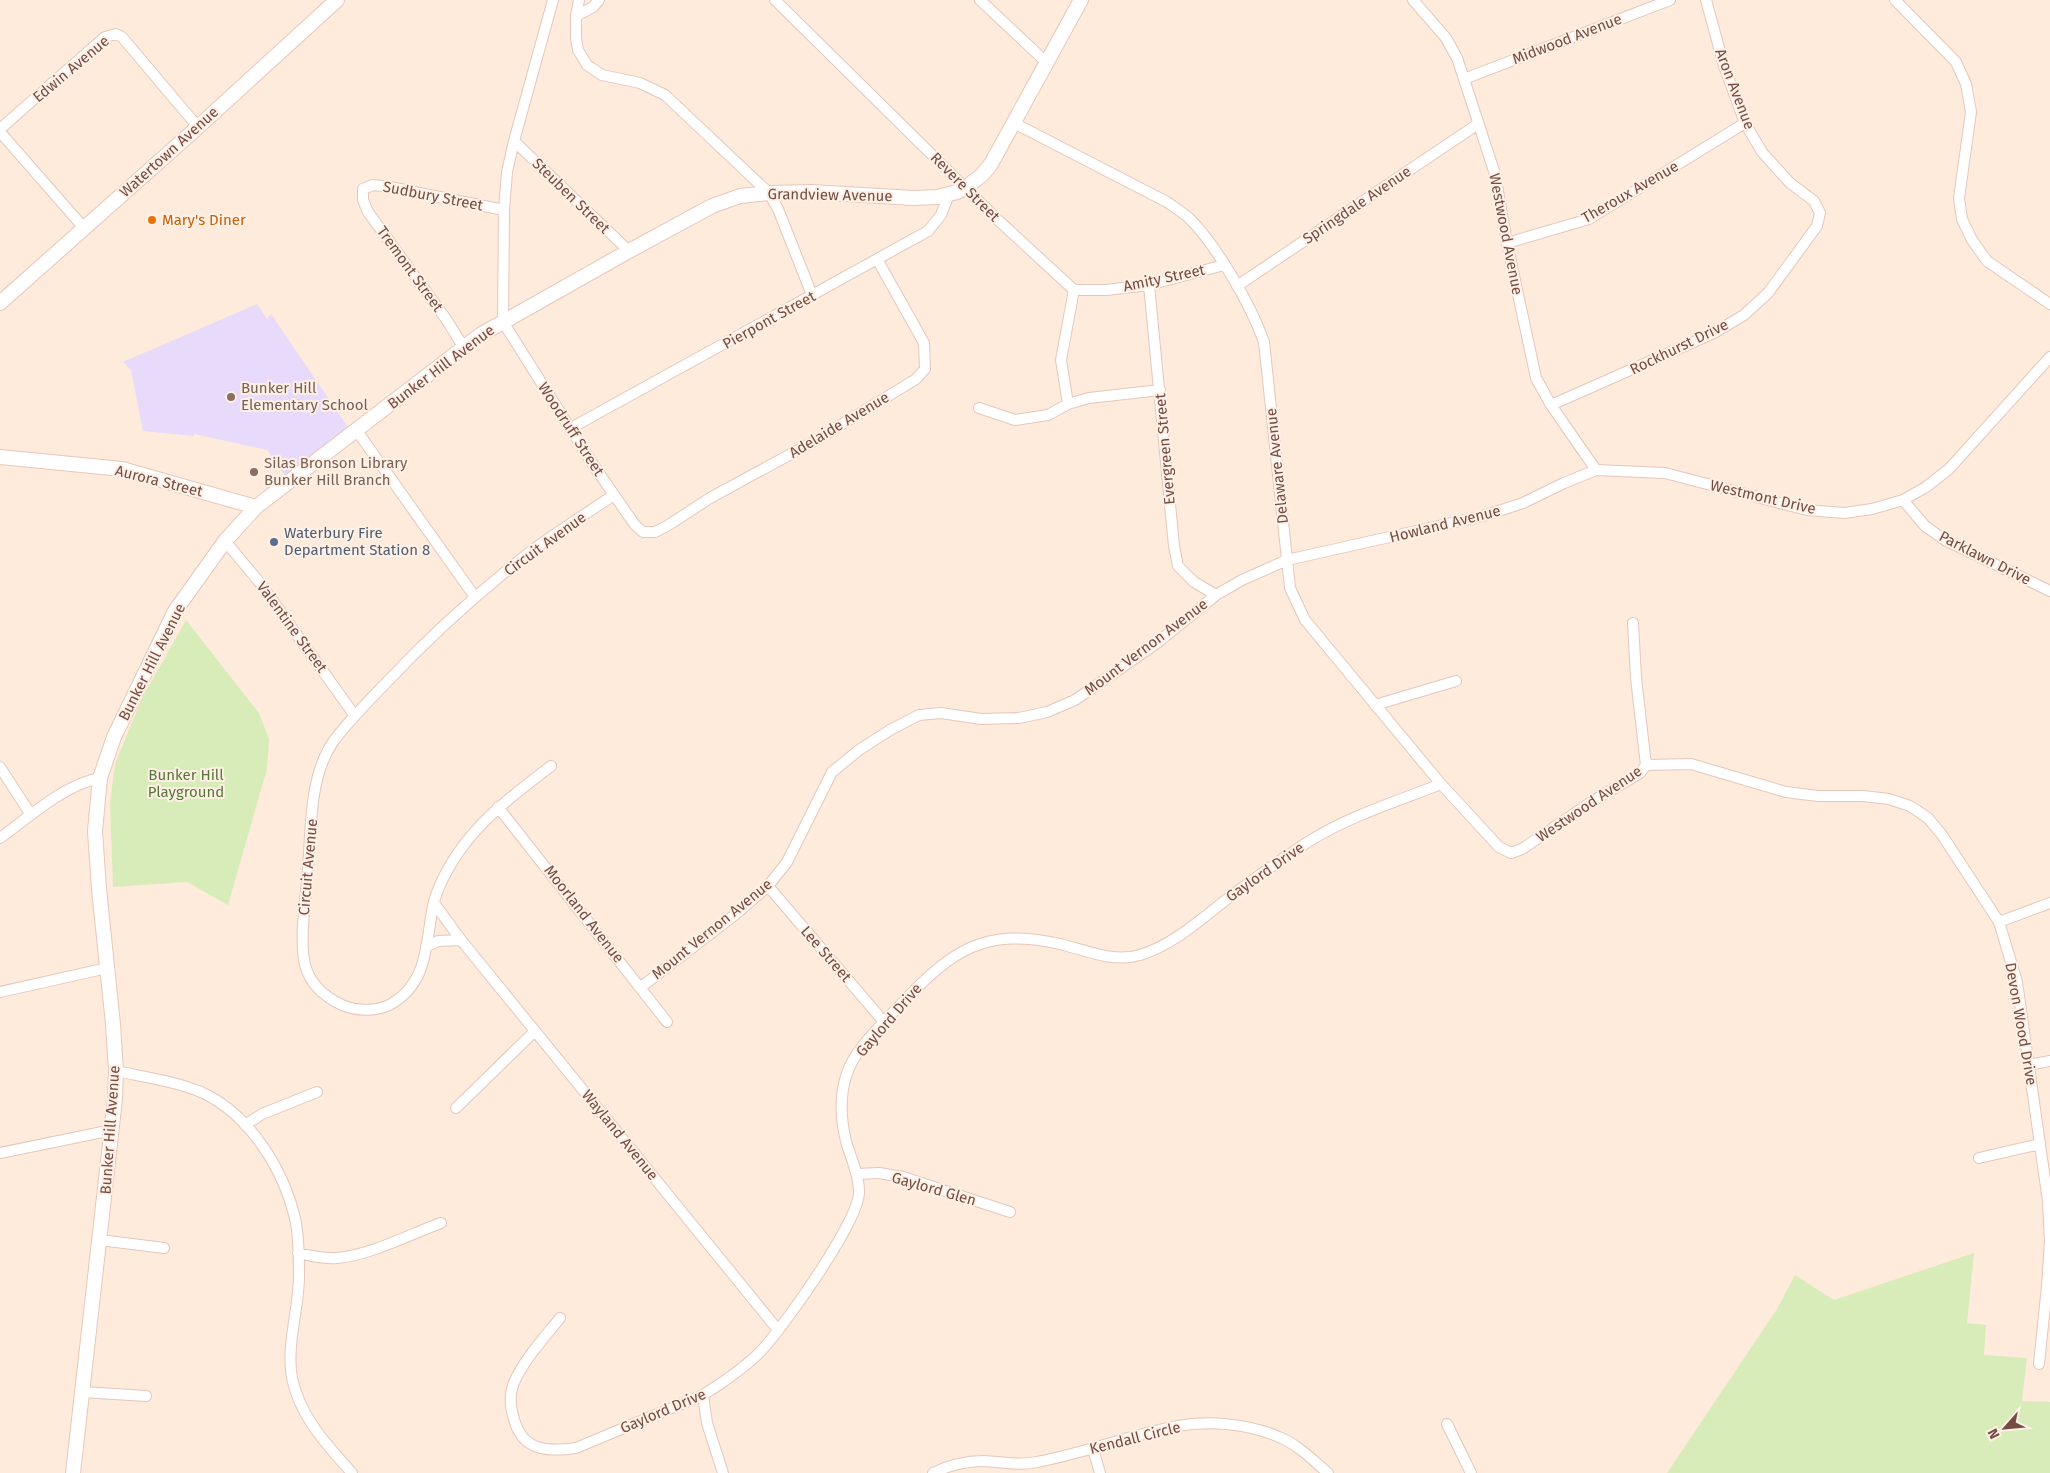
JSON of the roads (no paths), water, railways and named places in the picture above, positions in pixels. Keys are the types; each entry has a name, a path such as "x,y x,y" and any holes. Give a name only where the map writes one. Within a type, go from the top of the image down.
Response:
{"main road":[{"name":"Watertown Avenue","path":"0,303 198,127 337,0"},
{"name":"Grandview Avenue","path":"503,322 712,206 740,196 811,192 919,198 949,194 965,188 978,179 988,168 1081,0"},
{"name":"Bunker Hill Avenue","path":"73,1473 112,1130 116,1071 95,830 100,778 114,737 175,611 225,541 256,507 480,335 503,322"},
{"name":"Aurora Street","path":"2,459 122,469 256,507"}],"street":[{"name":"Bunker Hill Avenue","path":"503,322 504,210 507,172 553,0"},
{"path":"579,0 576,16 578,50 587,65 602,75 640,83 665,95 769,193 778,209 812,295"},
{"path":"576,16 593,7 600,0"},
{"name":"Revere Street","path":"775,0 965,188 1074,290"},
{"path":"980,0 1046,62"},
{"name":"Westwood Avenue","path":"1413,0 1446,38 1457,58 1464,78 1495,174 1507,243 1536,378 1551,405 1596,470"},
{"name":"Midwood Avenue","path":"1464,78 1670,0"},
{"name":"Aron Avenue","path":"1706,0 1724,66 1745,123 1762,152 1790,183 1814,201 1820,212"},
{"path":"1895,0 1956,62 1966,84 1971,112 1959,198 1962,219 1972,240 1987,261 2050,304"},
{"name":"Edwin Avenue","path":"0,130 110,34 122,37 198,127"},
{"name":"Delaware Avenue","path":"1014,123 1167,202 1187,216 1197,227 1224,265 1258,323 1264,342 1290,588 1305,620 1442,784 1499,848 1511,853"},
{"name":"Theroux Avenue","path":"1507,243 1589,219 1745,123"},
{"name":"Springdale Avenue","path":"1237,286 1478,124"},
{"path":"0,130 84,228"},
{"name":"Steuben Street","path":"514,141 629,251"},
{"name":"Sudbury Street","path":"363,189 373,185 390,187 504,210"},
{"name":"Tremont Street","path":"363,189 362,200 368,212 446,318 464,348"},
{"name":"Pierpont Street","path":"571,428 932,228 949,194"},
{"name":"Rockhurst Drive","path":"1551,405 1714,333 1744,315 1768,294 1817,226 1820,212"},
{"name":"Adelaide Avenue","path":"643,532 655,532 667,526 710,498 813,442 909,384 925,369 924,343 877,259"},
{"name":"Amity Street","path":"1074,290 1106,290 1149,285 1224,265"},
{"name":"Evergreen Street","path":"1149,285 1174,546 1178,566 1194,582 1216,595"},
{"path":"1068,404 1061,360 1074,290"},
{"name":"Woodruff Street","path":"503,322 614,495 635,525 643,532"},
{"name":"Westmont Drive","path":"1596,470 1665,473 1808,510 1844,513 1872,509 1902,500 1926,487 1949,469 2050,357"},
{"path":"979,408 1015,420 1048,415 1068,404 1089,398 1160,390"},
{"path":"356,431 475,598"},
{"name":"Howland Avenue","path":"1287,560 1483,516 1524,502 1596,470"},
{"name":"Circuit Avenue","path":"551,766 498,807 456,856 437,890 423,964 416,982 390,1005 373,1010 351,1009 331,1000 315,986 305,966 304,915 315,788 321,767 333,742 410,657 475,598 535,548 614,495"},
{"name":"Parklawn Drive","path":"1902,500 1925,526 1945,540 2050,591"},
{"name":"Valentine Street","path":"225,541 260,583 355,716"},
{"name":"Mount Vernon Avenue","path":"641,987 736,914 768,886 787,862 832,772 859,750 918,715 941,712 981,719 1019,718 1047,712 1075,700 1142,653 1216,595 1242,580 1287,560"},
{"name":"Westwood Avenue","path":"1511,853 1522,849 1593,801 1640,773 1646,765 1636,678 1633,623"},
{"path":"1376,705 1456,681"},
{"name":"Devon Wood Drive","path":"1646,765 1691,764 1786,792 1818,796 1863,796 1889,799 1910,806 1928,818 1942,835 1999,922 2016,982 2048,1201 2050,1242 2048,1286 2039,1364"},
{"path":"0,767 31,815"},
{"path":"0,838 66,791 86,780 100,778"},
{"name":"Gaylord Drive","path":"560,1318 534,1349 514,1383 510,1398 516,1428 527,1442 542,1448 557,1450 576,1448 703,1395 722,1383 759,1353 778,1330 839,1242 853,1215 860,1195 857,1174 842,1122 841,1098 848,1071 860,1048 924,980 945,962 972,946 1002,938 1035,939 1062,944 1099,955 1122,957 1139,955 1178,937 1230,897 1312,840 1346,821 1442,784"},
{"name":"Moorland Avenue","path":"498,807 667,1022"},
{"name":"Lee Street","path":"768,886 884,1022"},
{"path":"1999,922 2050,902"},
{"name":"Wayland Avenue","path":"434,903 461,940 778,1330"},
{"path":"426,947 438,941 461,940"},
{"path":"0,992 107,968"},
{"path":"456,1108 535,1031"},
{"path":"2029,1065 2050,1061"},
{"path":"116,1071 173,1083 201,1092 222,1104 245,1125 276,1169 296,1223 299,1278 293,1321 292,1376 296,1392 319,1437 352,1473"},
{"path":"245,1125 262,1114 317,1092"},
{"path":"0,1153 112,1130"},
{"path":"1979,1158 2040,1144"},
{"name":"Gaylord Glen","path":"857,1174 879,1173 903,1178 1010,1212"},
{"path":"298,1253 336,1258 363,1253 440,1223"},
{"path":"100,1240 164,1248"},
{"path":"82,1392 146,1396"},
{"path":"703,1395 707,1423 723,1473"},
{"name":"Kendall Circle","path":"933,1473 960,1463 984,1461 1009,1464 1036,1463 1179,1426 1214,1424 1250,1428 1280,1437 1310,1457 1328,1473"},
{"path":"1447,1424 1471,1473"},
{"path":"1093,1449 1100,1473"}],"place":[{"name":"Mary's Diner","path":"152,220"},
{"name":"Bunker Hill Elementary School","path":"231,397"},
{"name":"Silas Bronson Library Bunker Hill Branch","path":"254,472"},
{"name":"Waterbury Fire Department Station 8","path":"274,542"}],"park label":[{"name":"Bunker Hill Playground","path":"186,784"}]}
